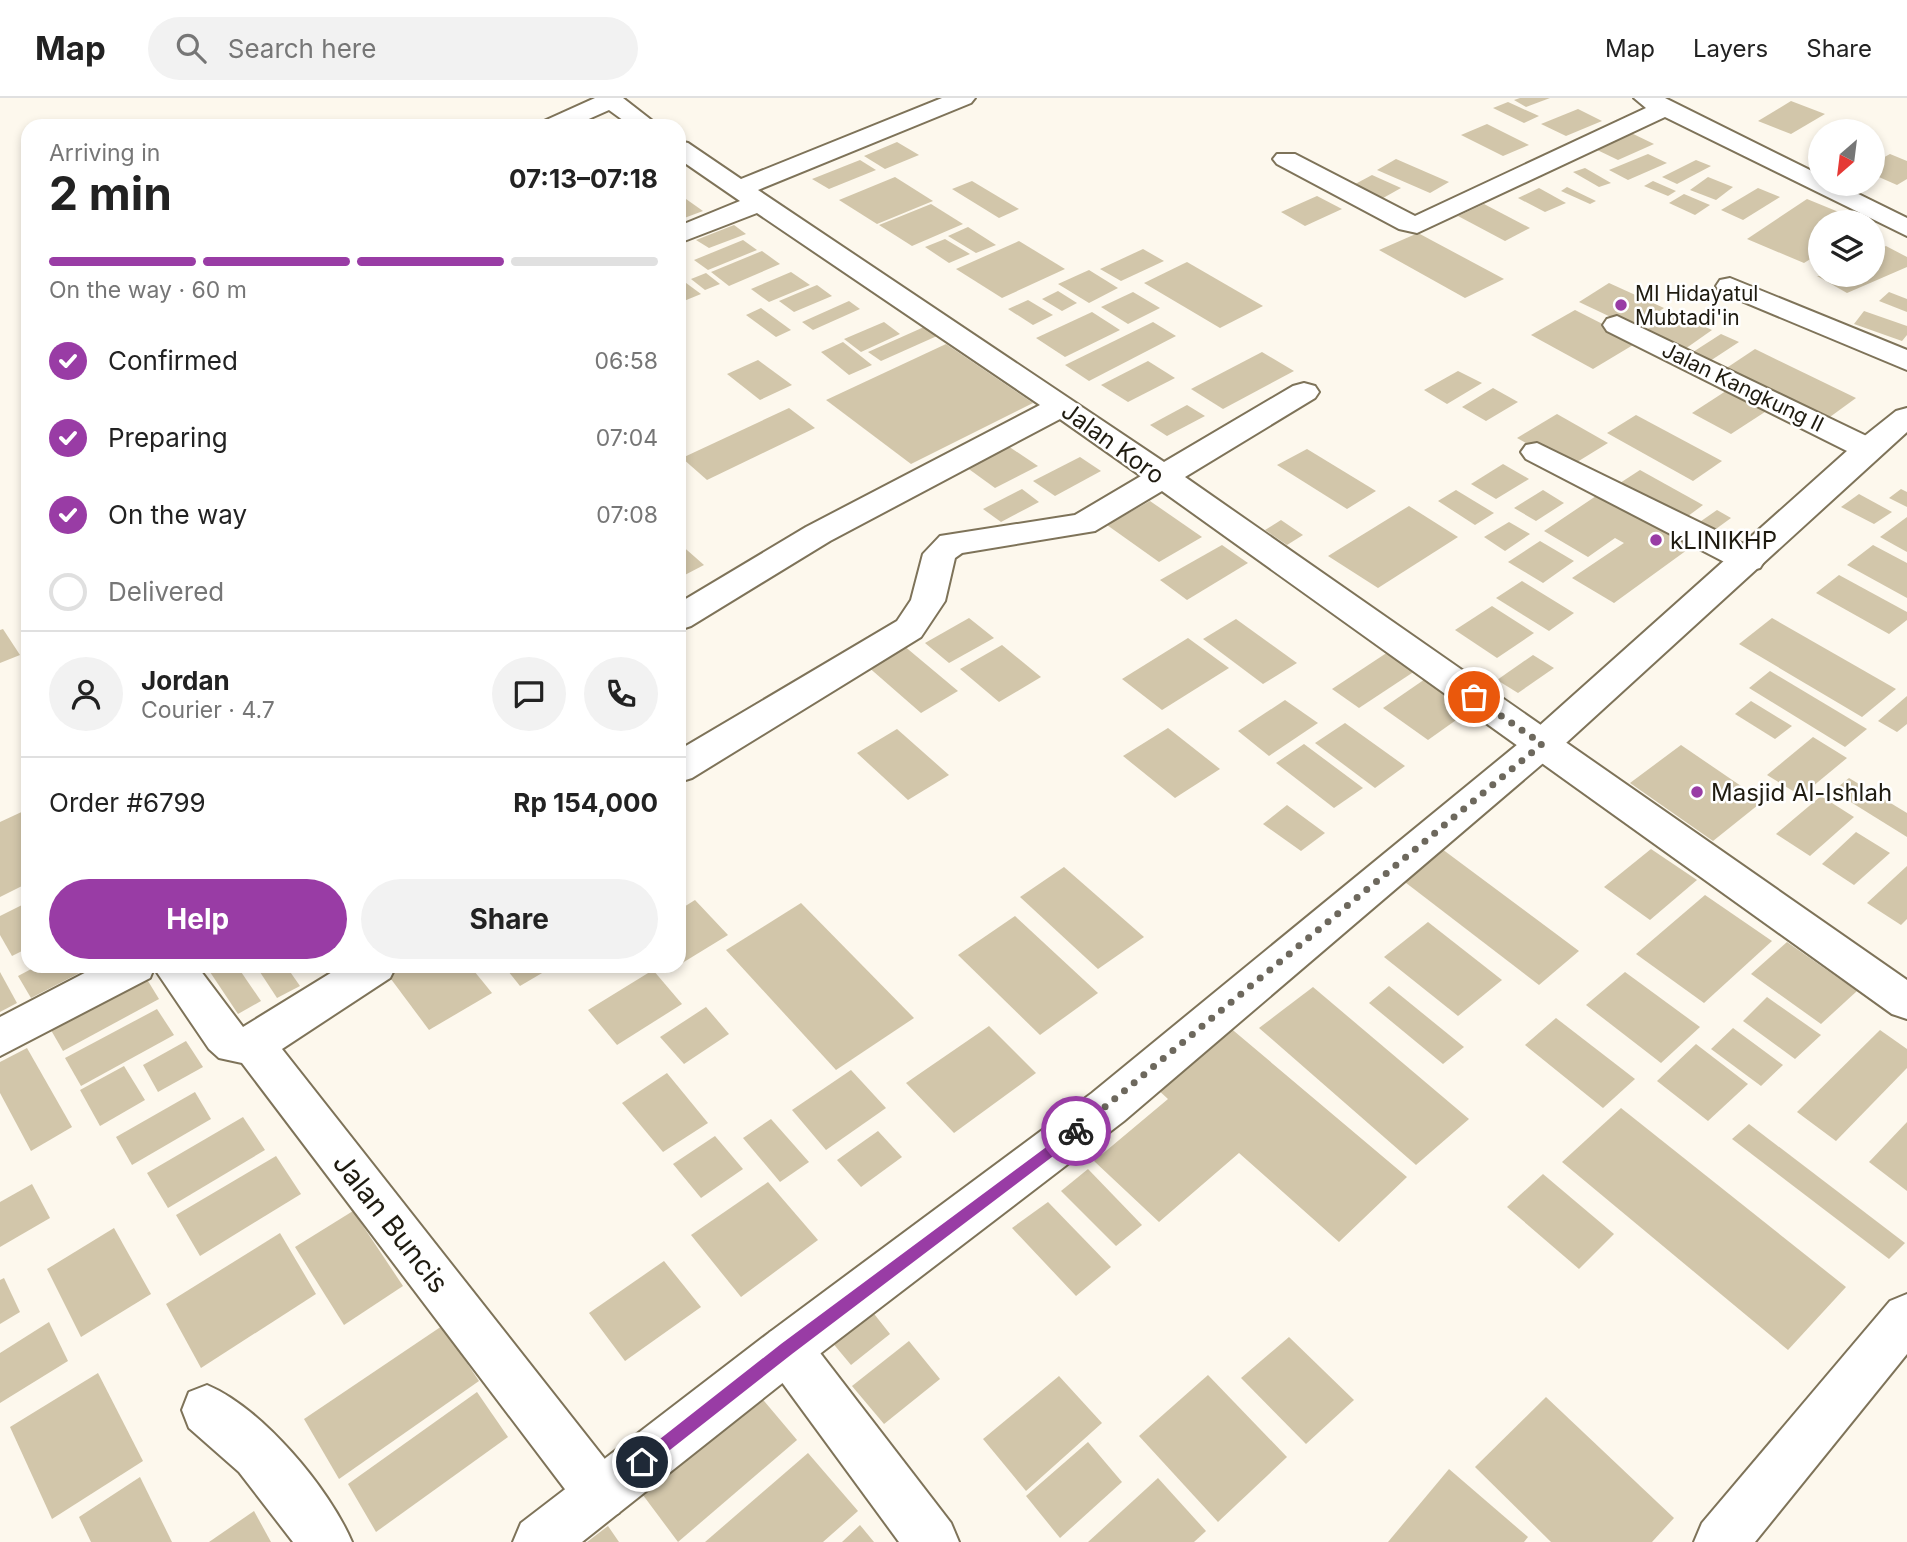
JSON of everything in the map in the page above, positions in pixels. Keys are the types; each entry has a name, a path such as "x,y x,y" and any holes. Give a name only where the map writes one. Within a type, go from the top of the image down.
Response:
{"street":[{"path":"686,231 748,196 963,98"},
{"path":"567,119 608,99 637,119"},
{"path":"1286,159 1408,223 1417,225 1655,103 1907,228"},
{"name":"Jalan Koro","path":"686,154 1061,406 1542,744 1681,847 1907,1002"},
{"path":"1730,286 1907,361"},
{"name":"Jalan Kangkung II","path":"1617,325 1868,449"},
{"path":"686,764 909,629 928,601 940,554 952,544 1083,524 1304,392"},
{"path":"686,614 818,534 1061,406"},
{"path":"540,1542 787,1349 1108,1107 1542,744 1868,449 1907,417"},
{"path":"1536,452 1748,560"},
{"path":"0,1038 122,973"},
{"path":"179,973 224,1036 234,1045 253,1045 364,973"},
{"name":"Jalan Buncis","path":"253,1045 601,1495"},
{"path":"1721,1542 1805,1444 1907,1317"},
{"path":"787,1349 932,1542"},
{"path":"207,1410 233,1428 298,1503 325,1542"}],"building":[{"path":"1550,98 1526,107 1514,100"},
{"path":"1791,101 1825,114 1816,119 1808,119 1808,124 1791,134 1758,121"},
{"path":"1508,102 1539,116 1524,123 1493,108"},
{"path":"1578,109 1602,121 1566,136 1541,124"},
{"path":"1487,124 1529,145 1503,156 1461,135"},
{"path":"1627,131 1654,144 1618,160 1591,147"},
{"path":"897,142 919,155 885,169 864,156"},
{"path":"1648,154 1667,163 1628,180 1609,170"},
{"path":"1890,154 1907,161 1907,179 1897,185 1885,180 1885,157"},
{"path":"1396,159 1449,182 1430,193 1377,170"},
{"path":"860,160 876,170 829,189 812,179"},
{"path":"1696,160 1711,166 1677,184 1662,177"},
{"path":"1585,168 1611,183 1599,187 1573,172"},
{"path":"1372,175 1401,188 1376,202 1346,189"},
{"path":"895,177 933,201 877,224 839,200"},
{"path":"1708,177 1733,187 1716,200 1690,190"},
{"path":"972,181 1019,209 999,218 952,189"},
{"path":"1653,181 1676,191 1668,196 1644,186"},
{"path":"1567,187 1596,201 1590,204 1561,191"},
{"path":"1539,188 1566,203 1545,212 1518,198"},
{"path":"1758,188 1780,197 1743,220 1721,210"},
{"path":"1684,194 1710,205 1695,215 1669,203"},
{"path":"1317,196 1342,209 1305,226 1281,212"},
{"path":"686,199 703,211 686,217"},
{"path":"1807,199 1834,210 1808,210 1808,260 1804,263 1747,239"},
{"path":"931,204 963,224 912,246 879,225"},
{"path":"1484,204 1530,228 1505,241 1458,216"},
{"path":"734,225 746,234 709,248 696,240"},
{"path":"968,227 996,245 976,253 948,236"},
{"path":"1418,233 1504,279 1465,298 1379,250"},
{"path":"945,239 970,254 949,263 925,247"},
{"path":"743,240 757,250 708,270 694,260"},
{"path":"1019,241 1065,269 1002,298 956,269"},
{"path":"1885,246 1907,257 1907,267 1885,277"},
{"path":"1143,249 1164,261 1121,281 1100,269"},
{"path":"762,251 780,264 729,286 711,272"},
{"path":"1187,262 1263,306 1220,328 1144,283"},
{"path":"1089,270 1118,288 1089,303 1058,284"},
{"path":"791,272 810,285 769,302 751,289"},
{"path":"706,273 720,284 705,290 691,279"},
{"path":"686,283 701,294 686,300"},
{"name":"MI Hidayatul Mubtadi'in","path":"1609,283 1664,308 1634,328 1579,302"},
{"path":"817,285 832,296 794,312 779,301"},
{"path":"1836,287 1861,287 1847,293"},
{"path":"1058,291 1077,303 1062,311 1042,299"},
{"path":"1133,292 1160,308 1128,324 1101,307"},
{"path":"1889,292 1907,299 1907,312 1879,301"},
{"path":"1028,300 1053,315 1033,325 1008,309"},
{"path":"849,301 860,309 813,330 802,322"},
{"path":"761,308 791,330 776,337 746,315"},
{"path":"1575,310 1638,342 1593,369 1531,335"},
{"path":"1864,311 1907,326 1907,335 1902,341 1854,324"},
{"path":"1092,312 1120,330 1065,357 1036,338"},
{"path":"1673,312 1712,330 1685,349 1646,330"},
{"path":"884,322 900,334 861,352 844,339"},
{"path":"1153,322 1176,336 1089,381 1065,365"},
{"path":"924,327 937,336 881,361 868,352"},
{"path":"1721,334 1739,342 1710,361 1693,352"},
{"path":"843,342 872,365 849,375 821,352"},
{"path":"946,344 1033,403 911,464 826,400"},
{"path":"1755,349 1856,398 1823,422 1722,371"},
{"path":"1262,352 1294,371 1223,409 1191,389"},
{"path":"758,360 792,385 760,400 727,374"},
{"path":"1148,361 1175,378 1128,402 1101,385"},
{"path":"1458,371 1482,383 1447,404 1424,390"},
{"path":"1493,388 1518,402 1486,421 1462,407"},
{"path":"1729,389 1768,410 1731,434 1692,413"},
{"path":"1187,405 1205,416 1167,436 1150,425"},
{"path":"789,408 815,428 707,480 686,462 686,456"},
{"path":"1557,414 1608,443 1569,467 1517,438"},
{"path":"1636,415 1722,461 1693,481 1607,433"},
{"path":"1008,446 1038,466 995,488 966,467"},
{"path":"1307,449 1376,491 1347,509 1277,465"},
{"path":"1080,457 1101,471 1055,496 1033,481"},
{"path":"1503,464 1529,479 1496,499 1471,484"},
{"path":"1640,470 1703,505 1684,519 1620,483"},
{"path":"1022,489 1039,502 1001,522 983,509"},
{"path":"1901,489 1907,492 1907,507 1889,498"},
{"path":"1456,490 1494,513 1475,525 1438,501"},
{"path":"1543,490 1564,503 1536,521 1514,508"},
{"path":"1599,494 1698,542 1614,603 1572,578 1624,543 1615,538 1588,557 1544,531"},
{"path":"1859,494 1892,512 1874,524 1841,507"},
{"path":"1150,501 1202,537 1159,562 1107,525"},
{"path":"1409,506 1458,537 1378,588 1328,556"},
{"path":"1717,510 1731,518 1709,534 1694,526"},
{"path":"1907,517 1907,552 1880,537"},
{"path":"1281,520 1303,535 1287,545 1265,530"},
{"path":"1509,522 1530,534 1505,551 1484,537"},
{"path":"1540,541 1574,561 1543,583 1508,562"},
{"path":"1222,545 1248,563 1187,600 1160,580"},
{"path":"1873,545 1907,563 1907,598 1847,565"},
{"path":"686,549 704,565 686,574"},
{"path":"1839,575 1907,612 1907,620 1889,634 1816,593"},
{"path":"1522,581 1574,613 1549,631 1496,598"},
{"path":"1492,606 1534,633 1497,658 1455,630"},
{"path":"969,618 994,638 949,663 925,643"},
{"path":"1772,618 1896,689 1862,717 1739,644"},
{"path":"1236,619 1297,663 1263,684 1203,639"},
{"path":"3,629 20,655 0,663 0,630"},
{"path":"1188,638 1229,668 1162,710 1122,679"},
{"path":"903,645 958,691 921,713 866,665"},
{"path":"1002,645 1041,677 999,702 960,669"},
{"path":"1388,652 1415,671 1359,708 1332,689"},
{"path":"1533,655 1554,668 1518,693 1497,680"},
{"path":"1770,671 1867,729 1845,747 1749,688"},
{"path":"1428,677 1473,708 1428,740 1383,708"},
{"path":"1907,696 1907,724 1897,732 1878,721"},
{"path":"1285,700 1318,723 1269,756 1238,731"},
{"path":"1751,701 1792,726 1775,739 1735,714"},
{"path":"1345,723 1405,766 1375,788 1315,743"},
{"path":"1168,728 1220,769 1175,798 1123,756"},
{"path":"897,729 949,775 908,800 857,753"},
{"path":"1813,737 1847,758 1801,796 1767,775"},
{"path":"1304,744 1363,788 1334,808 1276,763"},
{"name":"Masjid Al-Ishlah","path":"1681,745 1763,801 1713,841 1630,783"},
{"path":"1849,778 1907,813 1907,837 1833,791"},
{"path":"1821,796 1854,817 1810,856 1776,834"},
{"path":"1287,805 1325,833 1301,851 1263,824"},
{"path":"21,812 21,886 0,897 0,822"},
{"path":"1856,832 1890,853 1854,885 1822,864"},
{"path":"1438,846 1579,951 1539,985 1397,876"},
{"path":"1651,849 1697,880 1650,920 1604,887"},
{"path":"1907,866 1907,919 1901,925 1867,903"},
{"path":"1064,867 1144,937 1098,969 1020,897"},
{"path":"1705,895 1772,941 1704,1003 1636,954"},
{"path":"695,900 728,935 686,961 686,906"},
{"path":"801,903 914,1018 836,1070 726,950"},
{"path":"21,906 21,952 12,956 0,935 0,916"},
{"path":"1015,916 1098,993 1040,1035 958,955"},
{"path":"1428,922 1502,980 1458,1016 1384,957"},
{"path":"1787,942 1857,991 1821,1024 1751,974"},
{"path":"0,972 17,1003 0,1012"},
{"path":"1625,972 1700,1027 1661,1063 1586,1005"},
{"path":"24,973 79,973 31,998 18,976"},
{"path":"130,973 143,973 159,999 63,1051 44,1018"},
{"path":"211,973 242,973 261,1001 238,1014"},
{"path":"261,973 291,973 300,986 277,998"},
{"path":"386,973 476,973 492,993 429,1030"},
{"path":"510,973 542,973 520,986"},
{"path":"648,973 656,973 682,1004 617,1045 588,1010"},
{"path":"1389,986 1464,1047 1443,1064 1369,1003"},
{"path":"1313,987 1469,1119 1416,1165 1259,1028"},
{"path":"1767,997 1821,1035 1795,1059 1743,1021"},
{"path":"706,1007 729,1034 684,1064 660,1037"},
{"path":"157,1009 174,1035 81,1086 65,1058"},
{"path":"1556,1018 1635,1079 1603,1108 1525,1045"},
{"path":"989,1026 1036,1073 954,1133 906,1083"},
{"path":"1228,1026 1407,1177 1339,1242 1239,1153 1159,1222 1094,1161 1168,1099 1155,1087"},
{"path":"1733,1028 1783,1065 1761,1086 1711,1049"},
{"path":"1880,1030 1907,1049 1907,1068 1836,1141 1797,1112"},
{"path":"186,1041 203,1067 158,1092 143,1065"},
{"path":"1696,1044 1748,1084 1708,1121 1657,1081"},
{"path":"27,1048 72,1127 31,1151 0,1093 0,1062"},
{"path":"124,1066 145,1100 100,1126 80,1090"},
{"path":"851,1070 886,1108 826,1150 792,1110"},
{"path":"667,1073 708,1123 663,1152 622,1103"},
{"path":"195,1092 211,1119 132,1165 116,1137"},
{"path":"1621,1108 1846,1287 1788,1350 1562,1162"},
{"path":"243,1117 265,1150 168,1208 147,1173"},
{"path":"771,1119 809,1162 780,1182 743,1138"},
{"path":"1907,1122 1907,1191 1869,1162"},
{"path":"1749,1124 1905,1243 1889,1259 1732,1139"},
{"path":"878,1131 902,1157 861,1187 837,1160"},
{"path":"715,1136 743,1169 701,1198 673,1164"},
{"path":"276,1156 301,1194 200,1256 176,1215"},
{"path":"1088,1169 1142,1225 1116,1246 1061,1191"},
{"path":"1543,1174 1614,1234 1579,1269 1507,1207"},
{"path":"768,1182 818,1240 741,1297 691,1235"},
{"path":"32,1184 50,1218 0,1247 0,1202"},
{"path":"1048,1202 1111,1267 1076,1296 1012,1228"},
{"path":"353,1211 403,1286 344,1325 295,1247"},
{"path":"114,1228 151,1294 81,1337 47,1269"},
{"path":"280,1233 316,1294 201,1368 166,1304"},
{"path":"664,1261 701,1307 625,1361 589,1313"},
{"path":"4,1278 20,1312 0,1324 0,1280"},
{"path":"871,1310 890,1334 851,1365 831,1341"},
{"path":"49,1322 68,1361 0,1403 0,1353"},
{"path":"442,1326 479,1381 339,1479 304,1419"},
{"path":"1289,1337 1354,1400 1306,1444 1241,1378"},
{"path":"909,1341 940,1379 884,1424 852,1386"},
{"path":"98,1373 143,1461 52,1519 10,1427"},
{"path":"1208,1375 1287,1457 1218,1522 1139,1436"},
{"path":"1059,1376 1102,1423 1026,1491 983,1439"},
{"path":"749,1383 797,1440 678,1542 631,1479"},
{"path":"477,1392 508,1437 376,1532 348,1484"},
{"path":"1546,1397 1674,1518 1652,1542 1551,1542 1475,1467"},
{"path":"1088,1442 1122,1482 1060,1538 1026,1496"},
{"path":"808,1453 858,1511 823,1542 705,1542"},
{"path":"1449,1469 1528,1537 1524,1542 1388,1542"},
{"path":"140,1477 172,1542 91,1542 79,1517"},
{"path":"1158,1478 1206,1531 1194,1542 1088,1542"},
{"path":"254,1511 271,1542 209,1542"},
{"path":"860,1525 874,1542 842,1542"},
{"path":"608,1526 619,1542 587,1542"}],"way so far":[{"path":"1076,1131 1542,744 1474,697"}],"place":[{"name":"MI Hidayatul Mubtadi'in","path":"1621,305"},
{"name":"kLINIKHP","path":"1656,540"},
{"name":"Masjid Al-Ishlah","path":"1697,792"}],"route":[{"path":"642,1462 1076,1131"}]}
